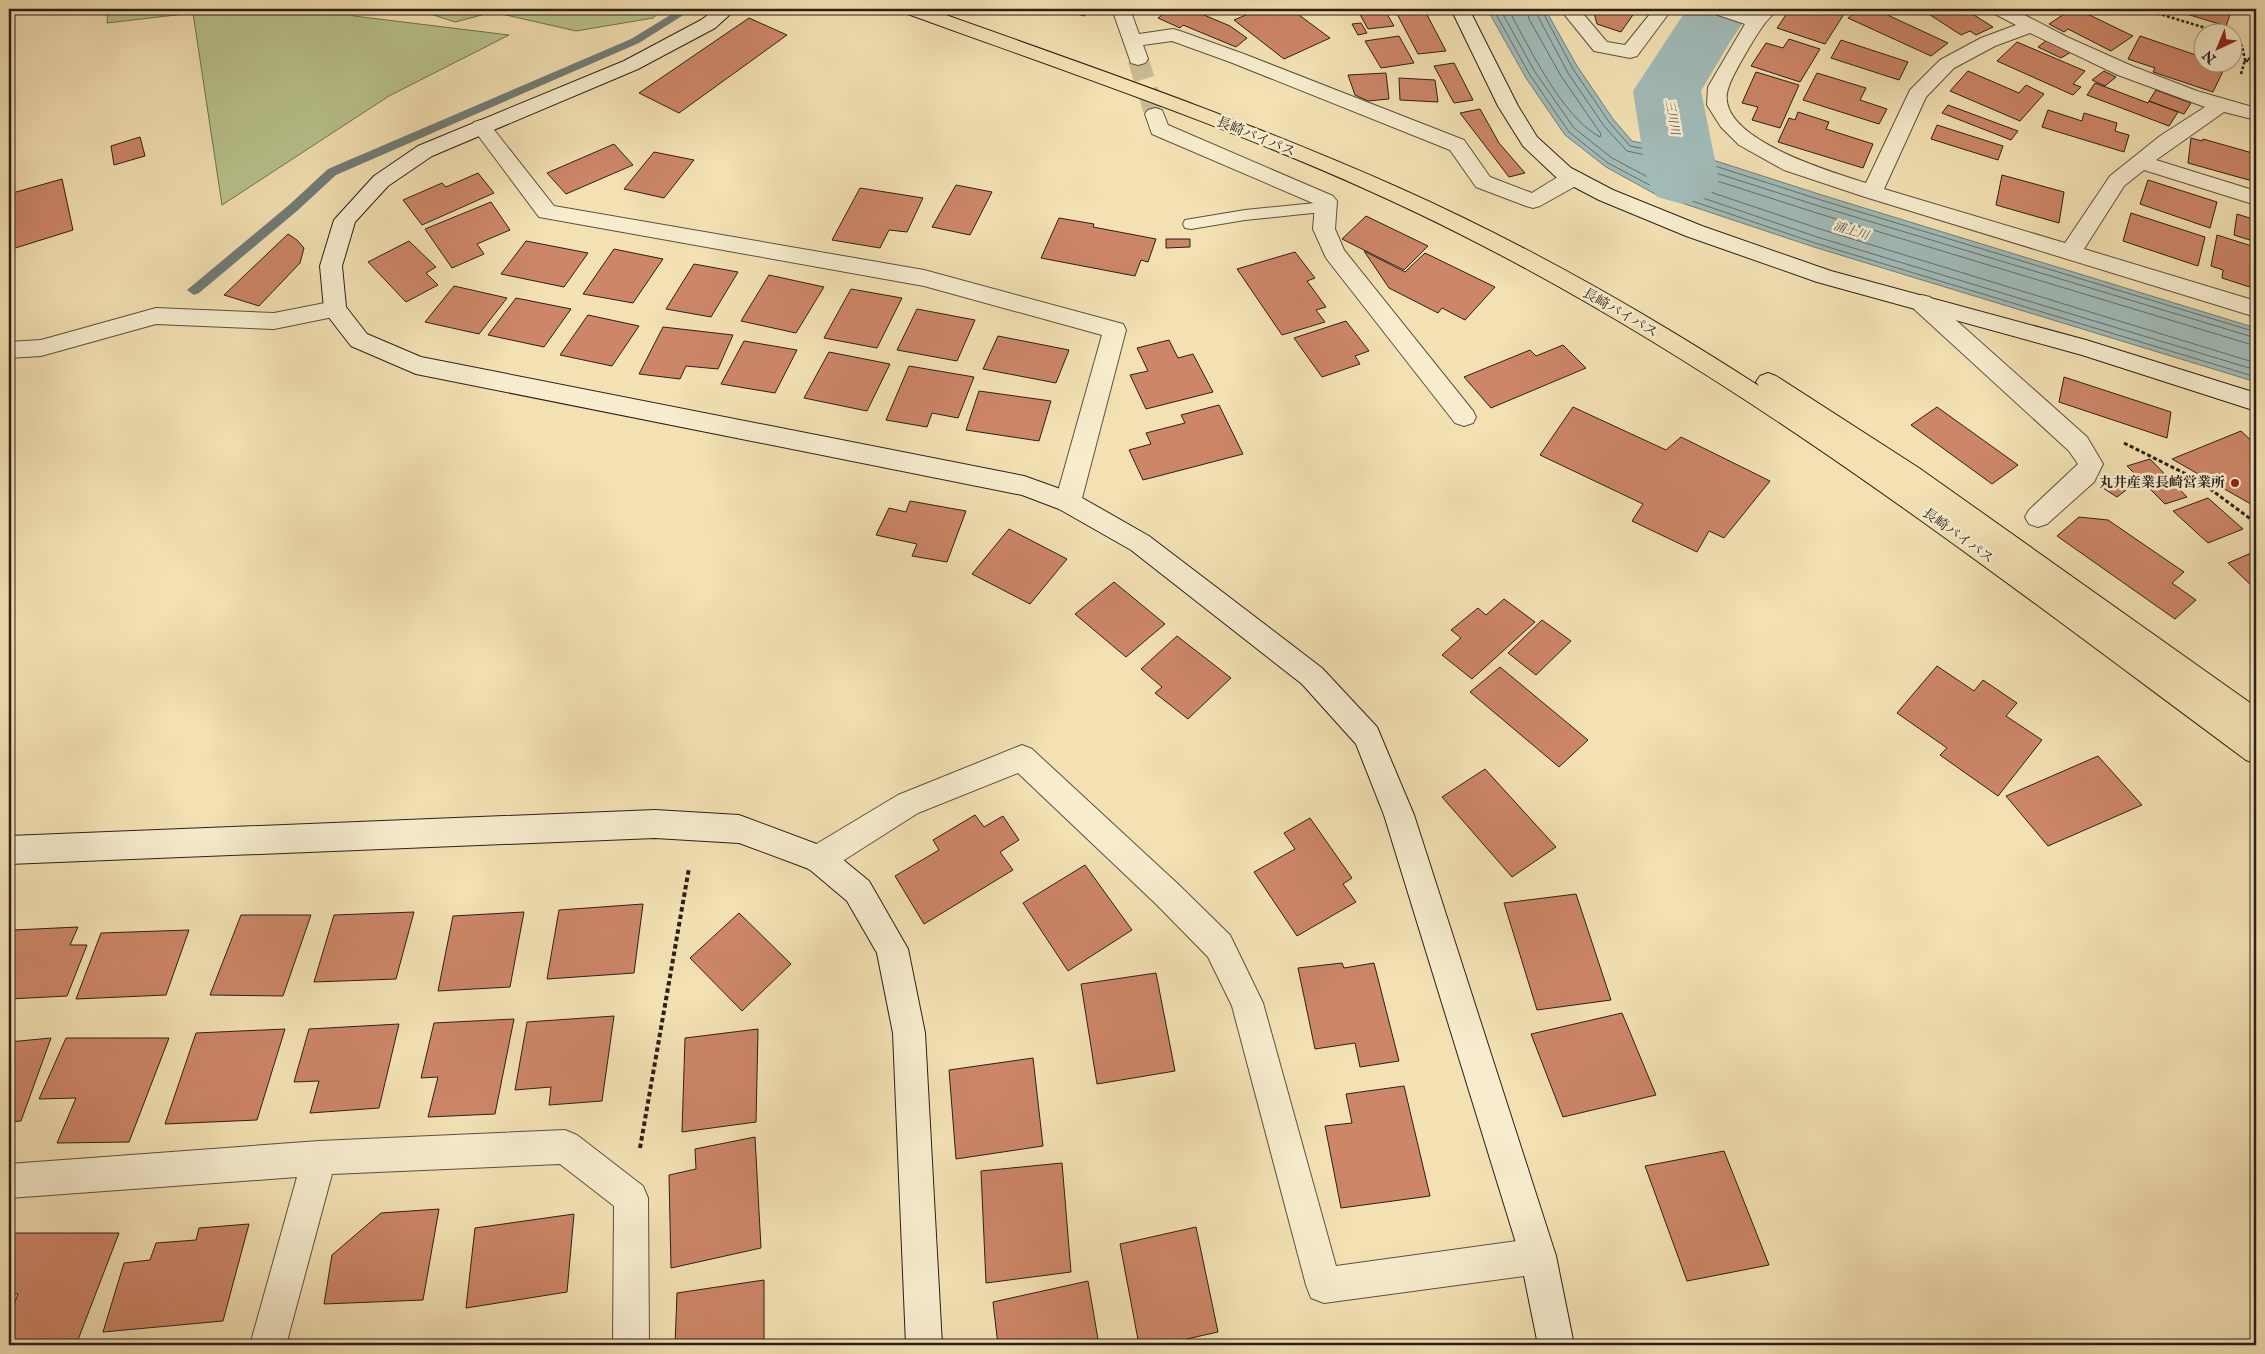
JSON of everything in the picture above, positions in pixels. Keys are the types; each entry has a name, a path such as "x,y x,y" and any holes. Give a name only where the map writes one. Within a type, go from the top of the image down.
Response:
{"highway":[{"name":"長崎バイパス","path":"912,9 1214,120 1337,169 1451,221 1542,267 1643,325 1768,404 1893,489 2256,751"},
{"name":"長崎バイパス","path":"956,9 1224,107 1348,157 1458,206 1556,256 1656,313 1786,393 1910,475 2256,723"}],"street":[{"path":"727,9 708,24 631,65 425,151 381,181 345,220 330,266 335,309 359,340 416,365 1024,486 1068,502 1140,543 1312,676 1367,736 1399,815 1538,1256 1556,1345"},
{"path":"1121,9 1135,50 1173,35 1237,58 1457,145 1483,182 1533,200 1574,178"},
{"path":"1460,9 1508,106 1530,141 1564,173 1606,195 1704,234 1825,277 2086,348 2256,402"},
{"path":"1569,9 1601,47 1630,52 1663,9"},
{"path":"1719,9 1762,16 1718,87 1717,105 1728,123 1746,140 1791,165 1872,192 2256,309"},
{"path":"2000,9 2110,64 2220,106 2256,114"},
{"path":"1872,192 1917,94 1948,64 1988,42 2031,26"},
{"path":"2071,252 2117,181 2167,140 2220,106"},
{"path":"1155,114 1159,129 1326,201 1324,228 1334,253 1464,417"},
{"path":"481,126 547,212 924,278 1115,330 1068,502"},
{"path":"2139,162 2256,198"},
{"path":"1922,303 2072,439 2091,464 2085,475 2038,517"},
{"path":"9,350 41,348 156,316 274,320 335,309"},
{"path":"819,859 908,804 1022,758 1168,895 1219,946 1247,1003 1324,1285 1538,1256"},
{"path":"9,850 655,824 740,830 819,859 858,892 892,949 909,1033 924,1345"},
{"path":"9,1181 319,1158 565,1147 632,1198 631,1345"},
{"path":"268,1345 319,1158"}],"lane":[{"path":"1192,224 1245,215 1326,207"}],"path":[{"path":"2143,9 2192,24"},
{"path":"2250,9 2256,22"},
{"path":"2242,46 2245,60 2255,57 2256,53"},
{"path":"2120,441 2198,480 2256,523"},
{"path":"632,1198 696,826"}],"green space":[{"path":"108,9 343,9 354,16 509,35 389,96 222,205 193,13 107,23"},
{"path":"415,9 664,9 653,18 576,31 493,12 455,22"}],"water":[{"name":"浦上川","path":"1487,9 1545,9 1577,66 1613,119 1632,141 1691,153 2256,328 2256,382 1814,247 1655,194 1606,167 1565,135 1526,78"}],"building":[{"path":"1062,9 1092,9 1084,16"},
{"path":"1170,9 1190,9 1230,26 1247,38 1236,47 1183,25 1180,28 1158,18"},
{"path":"1260,9 1291,9 1330,38 1284,59 1234,20"},
{"path":"1357,9 1384,9 1394,26 1368,29"},
{"path":"1424,9 1446,51 1418,54 1395,10"},
{"path":"1593,9 1637,9 1621,32 1597,24"},
{"path":"1790,9 1828,9 1844,14 1825,44 1777,28"},
{"path":"1859,9 1882,9 1879,11 1948,43 1931,56 1848,18"},
{"path":"1921,9 1977,9 1982,12 1974,15 1993,27 1976,35 1970,31 1961,35"},
{"path":"2072,9 2077,9 2133,36 2111,51 2068,29 2064,32 2049,24"},
{"path":"2170,9 2232,9 2227,22 2213,22"},
{"path":"749,18 787,35 679,113 639,93"},
{"path":"1361,23 1367,33 1358,35 1352,24"},
{"path":"1399,36 1414,63 1381,68 1365,41"},
{"path":"2140,36 2192,54 2192,72 2223,72 2213,92 2153,72 2155,68 2128,59"},
{"path":"1789,39 1820,49 1800,82 1751,66 1766,43 1783,48"},
{"path":"1841,40 1908,62 1899,80 1831,58"},
{"path":"2047,40 2071,52 2061,58 2038,47"},
{"path":"2017,42 2085,71 2073,84 2081,87 2073,95 1997,61"},
{"path":"1454,63 1473,100 1454,103 1434,66"},
{"path":"1968,71 2019,93 2026,85 2044,94 2020,121 1950,91"},
{"path":"2104,71 2116,77 2105,86 2092,80"},
{"path":"1756,72 1799,85 1780,128 1752,120 1758,107 1742,103"},
{"path":"1386,73 1389,99 1368,101 1355,95 1348,75"},
{"path":"1817,73 1866,88 1860,100 1887,109 1879,124 1803,100"},
{"path":"1399,78 1435,80 1438,102 1400,100"},
{"path":"2095,83 2178,112 2169,126 2087,95"},
{"path":"2156,90 2191,103 2184,114 2149,101"},
{"path":"1948,105 2018,131 2011,140 1942,113"},
{"path":"1480,109 1499,143 1525,173 1509,177 1460,113"},
{"path":"2048,110 2082,121 2084,113 2117,123 2115,131 2129,135 2124,152 2042,127"},
{"path":"1798,112 1829,122 1826,129 1873,144 1863,168 1778,142 1789,118 1795,120"},
{"path":"1937,125 2003,146 1998,160 1931,139"},
{"path":"140,137 145,156 114,165 111,146"},
{"path":"2191,138 2202,141 2203,139 2256,154 2256,182 2188,163"},
{"path":"614,144 633,165 566,194 547,173"},
{"path":"654,152 694,160 664,198 624,189"},
{"path":"478,173 494,193 422,225 403,200 442,183 446,187"},
{"path":"2002,175 2064,192 2059,223 1996,205"},
{"path":"62,179 73,230 9,250 9,194"},
{"path":"2148,180 2217,202 2210,228 2140,204"},
{"path":"956,185 992,192 970,235 932,227"},
{"path":"860,188 923,198 907,232 889,230 880,248 832,240"},
{"path":"491,202 510,230 477,244 484,254 452,268 425,229"},
{"path":"2131,213 2205,237 2198,266 2123,241"},
{"path":"2237,214 2256,220 2256,242 2234,235"},
{"path":"1366,216 1428,246 1404,270 1342,239"},
{"path":"1059,218 1094,224 1093,227 1156,239 1148,262 1141,260 1135,276 1041,258"},
{"path":"288,234 304,248 300,263 259,306 224,295"},
{"path":"2217,235 2255,247 2253,259 2256,260 2256,289 2222,278 2223,270 2211,266"},
{"path":"1166,239 1190,239 1190,247 1166,248"},
{"path":"409,241 436,267 426,273 438,285 406,302 368,262"},
{"path":"526,241 588,253 564,287 501,274"},
{"path":"614,249 663,259 633,303 583,294"},
{"path":"1364,251 1405,272 1425,253 1495,287 1465,320 1442,308 1438,313 1389,288"},
{"path":"1295,252 1315,278 1307,281 1326,307 1316,310 1325,322 1282,335 1237,269"},
{"path":"694,264 738,272 711,317 666,309"},
{"path":"769,275 824,287 796,333 741,321"},
{"path":"454,286 507,298 479,334 425,322"},
{"path":"851,289 902,298 877,348 824,338"},
{"path":"516,298 571,309 544,347 488,335"},
{"path":"917,309 975,320 957,361 897,350"},
{"path":"588,315 639,326 612,366 560,355"},
{"path":"1346,321 1369,351 1355,356 1360,364 1322,377 1294,338"},
{"path":"663,327 733,335 718,369 686,366 680,379 639,374"},
{"path":"998,336 1069,350 1056,383 983,369"},
{"path":"1169,340 1178,358 1193,354 1213,392 1146,409 1130,375 1148,371 1137,348"},
{"path":"744,341 797,350 775,393 721,384"},
{"path":"1563,345 1586,368 1491,408 1464,377 1530,350 1536,356"},
{"path":"829,352 890,364 867,411 804,398"},
{"path":"909,366 974,377 958,418 932,413 927,427 886,420"},
{"path":"2064,377 2171,412 2167,438 2059,402"},
{"path":"979,391 1051,401 1039,441 966,430"},
{"path":"1219,405 1243,454 1143,480 1129,450 1151,444 1146,433 1185,423 1181,415"},
{"path":"1573,407 1666,450 1681,437 1770,481 1724,538 1709,531 1697,552 1632,521 1643,504 1540,455"},
{"path":"1937,407 2018,465 1992,484 1911,425"},
{"name":"丸井産業長崎営業所","path":"2241,431 2256,445 2256,507 2172,459"},
{"path":"2150,459 2187,497 2165,504 2127,466"},
{"path":"2120,474 2134,484 2117,497 2103,488"},
{"path":"2208,498 2243,529 2208,543 2173,511"},
{"path":"910,501 966,511 947,562 912,556 917,544 876,535 889,508 906,512"},
{"path":"2079,517 2108,520 2184,572 2172,583 2196,600 2175,619 2057,536"},
{"path":"1009,529 1067,559 1030,604 972,574"},
{"path":"2256,551 2256,590 2228,563"},
{"path":"1114,582 1165,624 1126,657 1075,614"},
{"path":"1504,599 1535,622 1472,679 1442,655 1461,638 1451,630 1478,608 1486,615"},
{"path":"1542,620 1571,641 1536,675 1508,653"},
{"path":"1177,636 1231,678 1188,719 1155,693 1162,687 1141,669"},
{"path":"1937,666 1974,691 1983,680 2017,703 2006,716 2042,740 1998,796 1940,755 1947,748 1897,713"},
{"path":"1500,667 1588,740 1559,767 1470,692"},
{"path":"2098,756 2142,805 2048,846 2006,796"},
{"path":"1485,769 1556,847 1512,877 1442,797"},
{"path":"975,815 984,827 1003,816 1019,840 1000,852 1013,870 924,924 895,876 939,850 933,840"},
{"path":"1310,818 1352,878 1343,884 1356,902 1297,936 1254,872 1295,849 1284,833"},
{"path":"1085,865 1132,930 1068,971 1023,903"},
{"path":"1576,894 1611,1000 1537,1010 1504,903"},
{"path":"643,904 634,973 547,979 559,910"},
{"path":"414,912 396,979 314,982 334,915"},
{"path":"524,912 510,987 438,991 453,916"},
{"path":"739,913 791,964 742,1011 690,958"},
{"path":"241,915 311,915 283,996 210,995"},
{"path":"78,927 70,945 87,945 67,996 9,999 9,943 14,930"},
{"path":"189,930 166,995 76,999 101,933"},
{"path":"1342,963 1344,968 1374,963 1399,1061 1360,1067 1355,1043 1315,1049 1298,968"},
{"path":"1156,973 1175,1071 1097,1084 1081,984"},
{"path":"1622,1013 1656,1095 1563,1117 1531,1034"},
{"path":"614,1016 602,1101 549,1105 551,1087 515,1090 527,1022"},
{"path":"514,1019 495,1114 428,1117 438,1077 421,1078 434,1023"},
{"path":"399,1024 379,1108 310,1113 319,1081 294,1082 309,1029"},
{"path":"285,1029 257,1120 165,1124 196,1033"},
{"path":"758,1029 756,1122 682,1132 685,1038"},
{"path":"51,1038 21,1121 9,1122 9,1042"},
{"path":"66,1038 169,1038 129,1142 57,1143 76,1098 39,1099"},
{"path":"1033,1058 1043,1146 956,1159 949,1070"},
{"path":"1404,1086 1430,1196 1341,1208 1325,1126 1352,1123 1346,1094"},
{"path":"755,1137 761,1248 671,1268 669,1175 696,1169 695,1149"},
{"path":"1724,1151 1769,1265 1687,1281 1645,1166"},
{"path":"1062,1163 1071,1272 986,1283 981,1171"},
{"path":"439,1209 423,1300 324,1304 332,1255 381,1213"},
{"path":"574,1214 567,1292 466,1308 475,1228"},
{"path":"249,1224 223,1321 103,1332 124,1263 150,1260 156,1243 196,1240 199,1228"},
{"path":"1196,1227 1218,1332 1160,1345 1139,1345 1120,1244"},
{"path":"12,1233 119,1233 76,1345 9,1345 9,1317 18,1294 9,1294 9,1241"},
{"path":"764,1280 764,1345 675,1345 677,1293"},
{"path":"1088,1281 1099,1345 998,1345 993,1302"}],"waterway":[{"path":"194,290 293,208 332,172 635,41 687,9"},
{"name":"三川川","path":"1683,180 1667,91 1697,41 1720,9"}],"tunnel":[{"path":"1138,59 1155,114"}],"place":[{"name":"丸井産業長崎営業所","path":"2235,483"}]}
